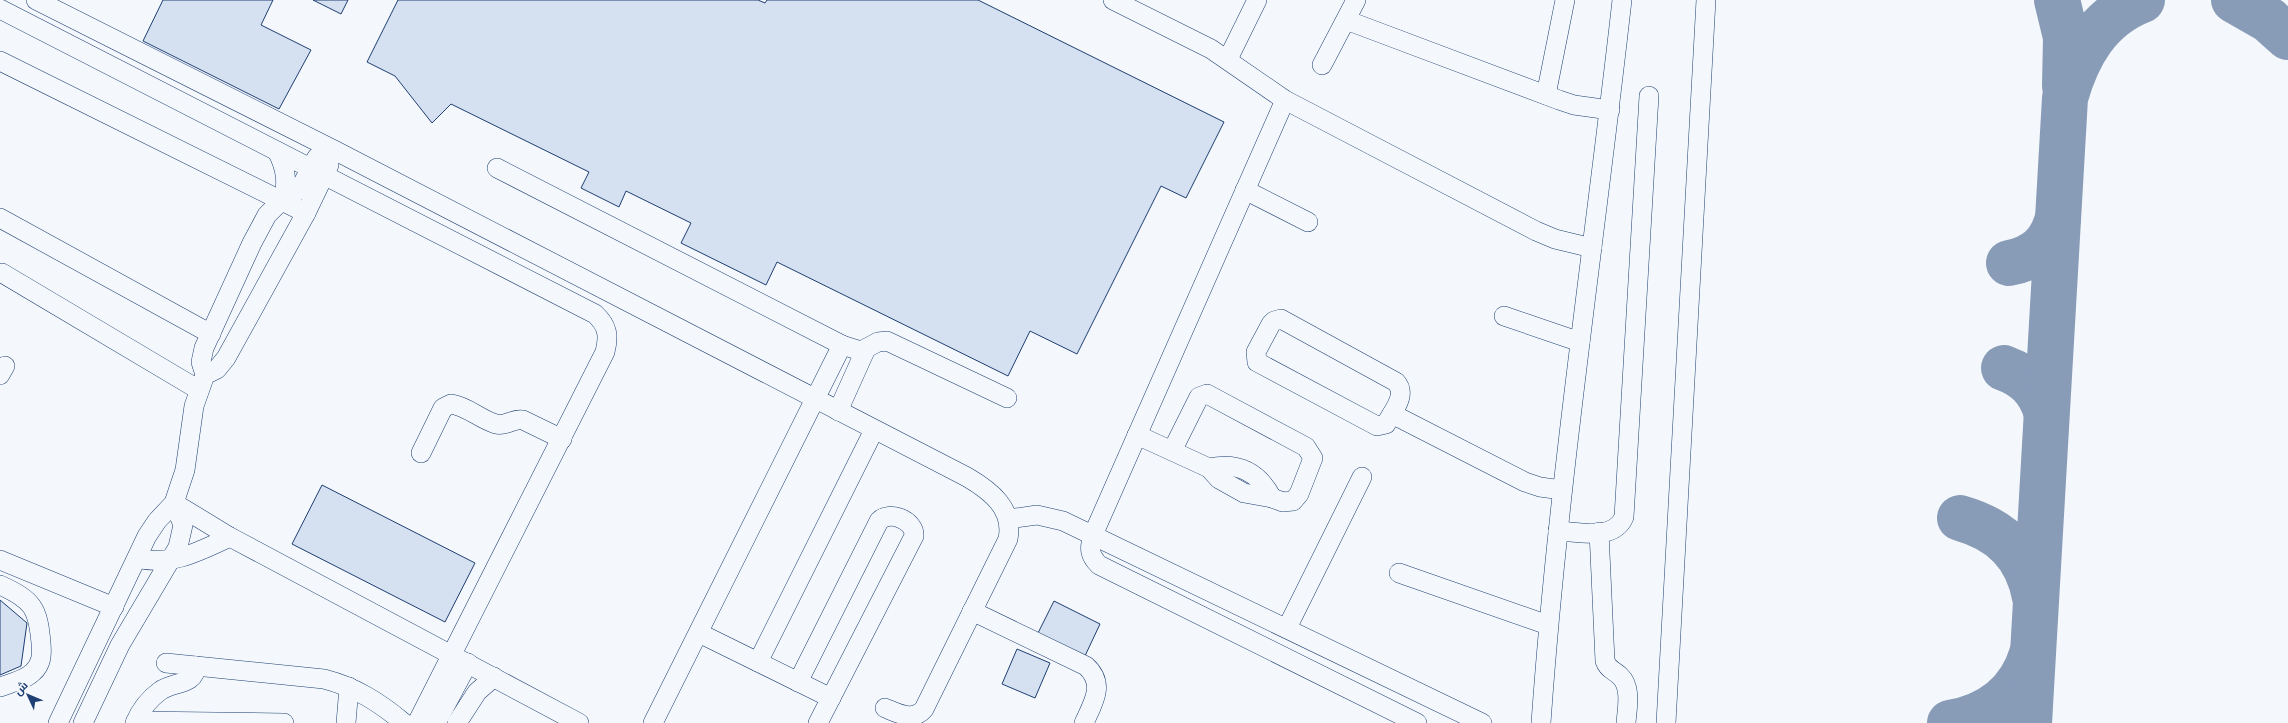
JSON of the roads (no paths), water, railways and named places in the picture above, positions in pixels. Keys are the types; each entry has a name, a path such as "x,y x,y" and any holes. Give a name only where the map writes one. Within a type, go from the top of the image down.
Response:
{"street":[{"path":"36,0 329,148 816,399 977,483 998,500 1009,519 1008,539 920,713 911,716 885,708"},
{"path":"1113,0 1228,60 1285,100 1536,231 1555,239 1592,248"},
{"path":"1228,60 1257,0"},
{"path":"1322,65 1356,0"},
{"path":"1546,95 1565,0"},
{"path":"1541,723 1548,625 1562,490 1610,110 1622,0"},
{"path":"1666,723 1706,0"},
{"path":"0,8 595,314 600,319 608,333 605,352 562,439 460,659 436,723"},
{"path":"1346,20 1574,105 1610,110"},
{"path":"0,61 306,213"},
{"path":"1558,531 1608,533 1619,526 1625,511 1648,96"},
{"path":"1285,100 1092,535 1089,545 1090,553 1099,565 1417,723"},
{"path":"202,383 226,358 306,213 318,172 329,148"},
{"path":"277,150 283,165 286,181 283,202"},
{"path":"497,168 842,345 856,351 865,351"},
{"path":"58,723 137,558 157,521 174,503 185,470 202,383 202,354 252,242 267,215 299,190 318,172"},
{"path":"1245,190 1308,222"},
{"path":"0,218 210,334"},
{"path":"2,273 202,383"},
{"path":"1504,316 1580,342"},
{"path":"1281,319 1396,382 1401,393 1392,414 1386,424 1378,426 1260,364 1255,355 1274,321 1281,319"},
{"path":"838,411 865,351 878,342 887,341 1007,398"},
{"path":"653,723 842,345"},
{"path":"1137,435 1209,468 1234,466 1247,470 1266,486 1272,498 1288,502 1296,498 1313,462 1312,453 1306,447 1211,395 1203,395 1197,401 1172,451"},
{"path":"421,453 442,408 451,404 497,424 506,424 517,419 523,420 562,439"},
{"path":"1392,414 1525,482 1540,487 1562,490"},
{"path":"758,662 874,430"},
{"path":"1287,628 1362,477"},
{"path":"174,503 230,537 579,723"},
{"path":"83,723 120,645 172,560 180,542 182,524 174,503"},
{"path":"798,682 879,521 882,517 892,515 912,526 914,536 818,723"},
{"path":"1009,519 1029,515 1048,516 1092,535 1287,628 1482,723"},
{"path":"1599,532 1605,661 1609,669 1620,676 1626,684 1626,723"},
{"path":"137,558 153,562 172,560 230,537"},
{"path":"0,560 114,607"},
{"path":"1399,573 1548,625"},
{"path":"0,585 21,596 33,609 38,617 42,652 39,664 28,676 0,687"},
{"path":"972,611 1086,666 1096,679 1097,695 1084,723"},
{"path":"698,633 831,698"},
{"path":"417,723 460,659"},
{"path":"166,663 324,679 349,687 374,700 404,723"},
{"path":"135,722 156,694 168,686 191,680 194,676 196,666"},
{"path":"457,723 477,692 494,677"},
{"path":"346,723 349,687"},
{"path":"135,722 284,723"}]}
